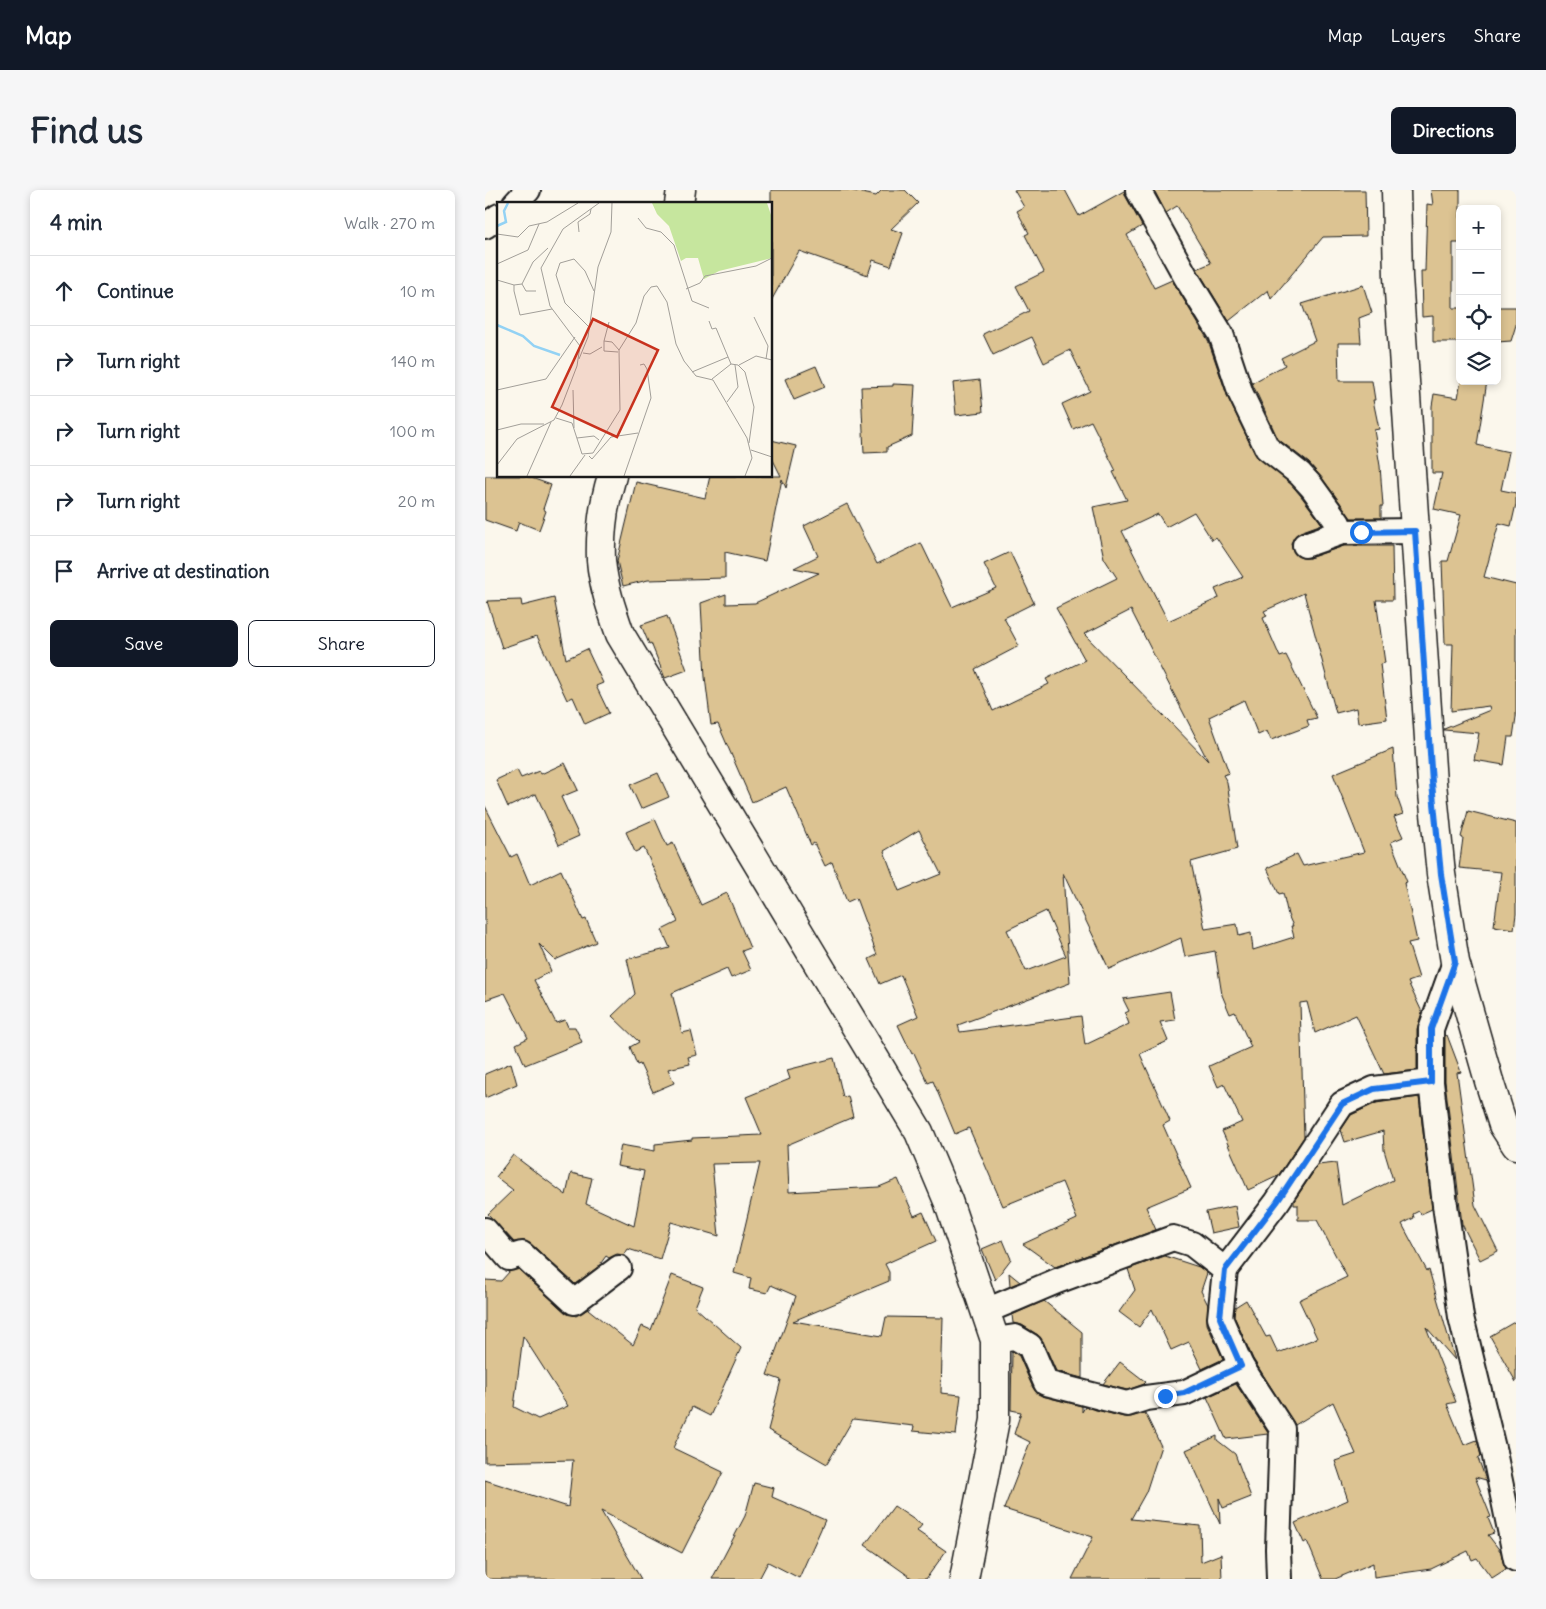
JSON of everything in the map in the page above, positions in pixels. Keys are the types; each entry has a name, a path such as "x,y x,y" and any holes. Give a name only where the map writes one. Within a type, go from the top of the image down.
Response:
{"street":[{"path":"517,202 528,190"},
{"path":"1138,190 1199,300 1221,334 1241,394 1267,448 1300,474 1312,487 1338,523 1342,532"},
{"path":"1396,190 1398,277 1432,783 1441,874 1455,962 1503,1125 1516,1145"},
{"path":"485,226 497,217"},
{"path":"612,478 603,524 601,561 610,603 620,634 919,1132 947,1201 987,1311 995,1340 995,1420 964,1579"},
{"path":"1305,545 1342,532 1415,531"},
{"path":"1455,962 1431,1029 1431,1082 1445,1205 1461,1317 1505,1454 1516,1559"},
{"path":"1279,1579 1278,1549 1283,1428 1241,1366 1220,1318 1225,1270 1277,1202 1342,1104 1374,1089 1431,1082"},
{"path":"485,1230 509,1258 522,1254 574,1302 619,1268"},
{"path":"987,1311 1057,1281 1173,1238 1192,1244 1225,1270"},
{"path":"995,1340 1015,1337 1030,1346 1045,1383 1127,1404 1146,1398 1184,1393 1241,1366"}],"building":[{"path":"771,190 849,190 876,196 882,190 905,190 918,203 891,229 903,233 891,266 873,260 868,275 799,251 773,297 773,202 771,202"},
{"path":"1014,190 1065,190 1079,216 1124,191 1142,226 1127,235 1154,288 1172,280 1208,340 1228,398 1255,454 1291,484 1322,524 1300,532 1295,536 1291,543 1296,555 1302,558 1309,558 1344,546 1392,546 1393,600 1376,600 1385,663 1380,664 1387,719 1358,723 1356,708 1336,713 1304,593 1264,611 1267,616 1263,618 1280,657 1286,655 1317,718 1307,720 1309,726 1271,740 1267,731 1258,735 1244,700 1209,717 1229,773 1223,775 1227,782 1237,849 1191,862 1205,929 1237,924 1239,936 1251,933 1253,950 1294,937 1291,926 1293,926 1288,915 1283,893 1279,894 1267,868 1297,854 1303,866 1364,852 1333,774 1393,749 1397,797 1403,814 1394,817 1403,837 1391,842 1407,882 1404,883 1417,941 1408,943 1419,978 1408,982 1422,1012 1417,1029 1417,1070 1384,1074 1356,1015 1315,1033 1307,1002 1300,1003 1304,1137 1278,1176 1248,1190 1222,1131 1242,1122 1224,1084 1218,1087 1209,1066 1251,1047 1235,1012 1230,1014 1222,995 1215,951 1185,957 1181,938 1109,969 1063,873 1070,983 958,1025 960,1032 1081,1016 1085,1045 1129,1024 1125,1013 1129,1011 1123,999 1170,992 1175,1020 1160,1022 1168,1041 1140,1054 1170,1121 1163,1125 1191,1188 1146,1207 1156,1230 1055,1267 1023,1244 1077,1219 1062,1182 1003,1206 969,1128 955,1134 933,1081 928,1083 898,1025 918,1016 901,975 880,984 869,959 877,955 856,898 847,902 832,862 825,866 814,843 811,845 786,787 752,802 718,724 711,725 705,677 701,603 726,594 726,604 755,603 819,573 794,568 818,556 804,526 847,504 877,564 921,543 952,607 996,588 984,564 1010,552 1034,603 1004,618 1019,646 975,669 993,711 1049,684 1046,679 1085,660 1056,608 1117,578 1104,558 1093,507 1127,500 1113,472 1116,471 1091,421 1073,429 1062,404 1090,391 1070,350 1044,363 1032,337 993,355 983,334 1029,311 1016,286 1044,272 1025,235 1029,233 1017,211 1024,207","holes":["1194,512 1212,540 1216,537 1243,577 1215,589 1219,598 1168,621 1122,531 1158,514 1166,527","1131,610 1208,761 1084,634","919,830 941,874 899,891 884,851","1046,911 1066,956 1026,971 1007,930"]},
{"path":"1154,190 1365,190 1366,236 1323,237 1271,299 1268,290 1229,321 1197,269 1211,263 1177,206 1166,213"},
{"path":"1431,190 1460,190 1460,205 1456,205 1456,243 1453,243 1453,308 1456,308 1456,342 1433,342 1433,316 1422,317 1421,271 1425,271 1427,204 1433,205"},
{"path":"1363,285 1372,313 1359,318 1361,343 1338,343 1339,381 1372,381 1375,400 1373,400 1379,429 1374,430 1380,466 1383,506 1381,506 1381,518 1351,518 1309,463 1278,439 1252,383 1285,365 1281,358 1315,341 1302,304"},
{"path":"1501,307 1516,307 1516,325 1511,341 1501,342"},
{"path":"816,366 825,387 794,400 785,379"},
{"path":"980,380 983,412 956,415 953,383"},
{"path":"893,384 915,385 912,436 887,447 887,452 864,453 861,387 893,386"},
{"path":"1460,385 1486,385 1477,445 1509,452 1501,490 1516,493 1516,504 1511,526 1499,523 1484,577 1516,585 1516,717 1513,737 1508,737 1504,765 1474,760 1479,733 1444,730 1490,710 1489,706 1451,711 1453,644 1445,644 1442,561 1448,561 1461,515 1434,509 1442,473 1432,473 1432,406 1434,394 1458,398"},
{"path":"773,440 796,446 786,488 782,479 765,561 725,552 725,578 648,580 623,586 617,561 636,482 705,498 710,478 773,478 773,476 781,476 773,460"},
{"path":"485,476 532,478 551,485 543,509 546,511 539,530 519,522 516,531 485,520"},
{"path":"554,598 566,659 587,649 603,683 596,686 609,713 585,724 573,697 567,700 537,636 502,648 487,601 521,600 522,606"},
{"path":"667,616 687,670 665,678 651,643 649,644 641,625"},
{"path":"565,763 578,790 561,797 579,836 559,845 536,794 508,807 496,780 517,770 521,778 539,771 541,774"},
{"path":"658,773 669,797 641,809 630,785"},
{"path":"485,806 511,857 517,854 530,885 561,870 583,920 586,919 596,942 555,960 539,944 551,971 534,980 556,1023 565,1020 568,1027 575,1027 582,1042 525,1065 516,1044 528,1038 505,993 485,1000"},
{"path":"1468,811 1516,823 1516,914 1514,929 1494,926 1501,872 1459,868 1463,838 1461,837"},
{"path":"655,819 667,846 673,843 701,905 727,893 750,948 742,951 751,970 731,978 727,969 672,993 682,1033 691,1031 697,1055 688,1057 690,1064 668,1069 674,1083 653,1092 640,1064 637,1065 630,1047 639,1042 612,1016 635,994 627,959 670,948 662,930 678,922 644,848 635,852 626,832"},
{"path":"1447,1035 1461,1072 1457,1073 1475,1205 1498,1251 1480,1260 1462,1224 1445,1081 1445,1036"},
{"path":"834,1058 843,1097 848,1096 853,1117 787,1145 789,1192 879,1187 898,1179 914,1216 923,1212 936,1241 885,1264 889,1272 889,1281 793,1321 882,1336 886,1317 943,1318 941,1393 961,1395 956,1435 913,1431 914,1426 853,1419 827,1464 768,1430 781,1380 767,1375 796,1296 771,1285 767,1293 749,1289 751,1278 734,1273 760,1163 712,1164 719,1236 671,1222 660,1259 628,1249 624,1255 617,1254 609,1258 606,1256 598,1267 575,1284 531,1244 525,1241 514,1242 488,1214 513,1190 496,1177 513,1155 566,1195 571,1173 592,1178 586,1204 634,1226 644,1171 617,1166 621,1145 655,1151 655,1144 692,1140 692,1138 762,1135 746,1097 790,1079 787,1070"},
{"path":"511,1063 517,1084 485,1098 485,1074"},
{"path":"1419,1097 1432,1209 1421,1214 1419,1211 1413,1214 1414,1218 1402,1224 1427,1271 1429,1270 1455,1360 1426,1327 1456,1402 1447,1404 1464,1445 1477,1440 1481,1456 1478,1458 1486,1480 1475,1477 1491,1517 1488,1518 1494,1533 1488,1535 1501,1552 1506,1569 1492,1578 1477,1558 1472,1560 1468,1551 1431,1569 1374,1577 1373,1563 1335,1579 1323,1579 1307,1541 1304,1543 1295,1523 1348,1500 1335,1461 1356,1454 1333,1402 1295,1425 1253,1359 1234,1316 1235,1307 1246,1300 1266,1337 1270,1336 1278,1353 1317,1338 1299,1300 1347,1277 1317,1220 1298,1220 1298,1205 1294,1205 1294,1201 1318,1165 1336,1163 1342,1205 1393,1180 1384,1150 1383,1131 1345,1142 1341,1130 1351,1115 1376,1103"},
{"path":"1235,1206 1239,1227 1211,1233 1206,1212"},
{"path":"1003,1240 1011,1259 995,1280 982,1249"},
{"path":"1165,1256 1199,1267 1207,1273 1201,1291 1208,1305 1207,1324 1223,1359 1202,1369 1189,1342 1171,1350 1152,1309 1139,1327 1119,1312 1135,1290 1128,1269"},
{"path":"518,1269 565,1312 576,1316 588,1309 633,1345 642,1326 651,1330 672,1275 703,1287 695,1307 741,1348 710,1416 692,1407 673,1448 723,1472 682,1553 601,1511 641,1579 485,1579 485,1480 568,1507 573,1460 485,1462 485,1280 501,1281 510,1271","holes":["523,1336 568,1406 538,1419 514,1407"]},
{"path":"1009,1273 1020,1282 1010,1286"},
{"path":"1044,1301 1082,1332 1082,1378 1056,1371 1043,1341 1038,1335 1022,1325 1013,1323 1012,1315"},
{"path":"1516,1321 1516,1382 1490,1336"},
{"path":"1012,1351 1019,1356 1033,1388 1042,1396 1082,1406 1082,1412 1085,1407 1124,1417 1145,1413 1161,1446 1146,1492 1131,1519 1200,1526 1201,1562 1221,1554 1222,1579 1072,1579 1093,1537 1004,1509 1030,1442 1014,1434 1021,1412 1011,1410"},
{"path":"1120,1362 1146,1382 1127,1390 1103,1384"},
{"path":"1236,1384 1268,1434 1226,1439 1207,1397"},
{"path":"1217,1436 1217,1440 1235,1454 1251,1497 1223,1508 1219,1498 1220,1524 1186,1450"},
{"path":"754,1483 774,1488 772,1497 825,1520 799,1578 768,1562 759,1579 712,1579 745,1516"},
{"path":"894,1506 922,1525 917,1531 946,1551 926,1579 913,1579 865,1545"}],"route":[{"path":"1165,1396 1184,1393 1241,1366 1220,1318 1225,1270 1277,1202 1342,1104 1374,1089 1431,1082 1431,1029 1455,962 1441,874 1432,783 1415,531 1361,532"}]}
